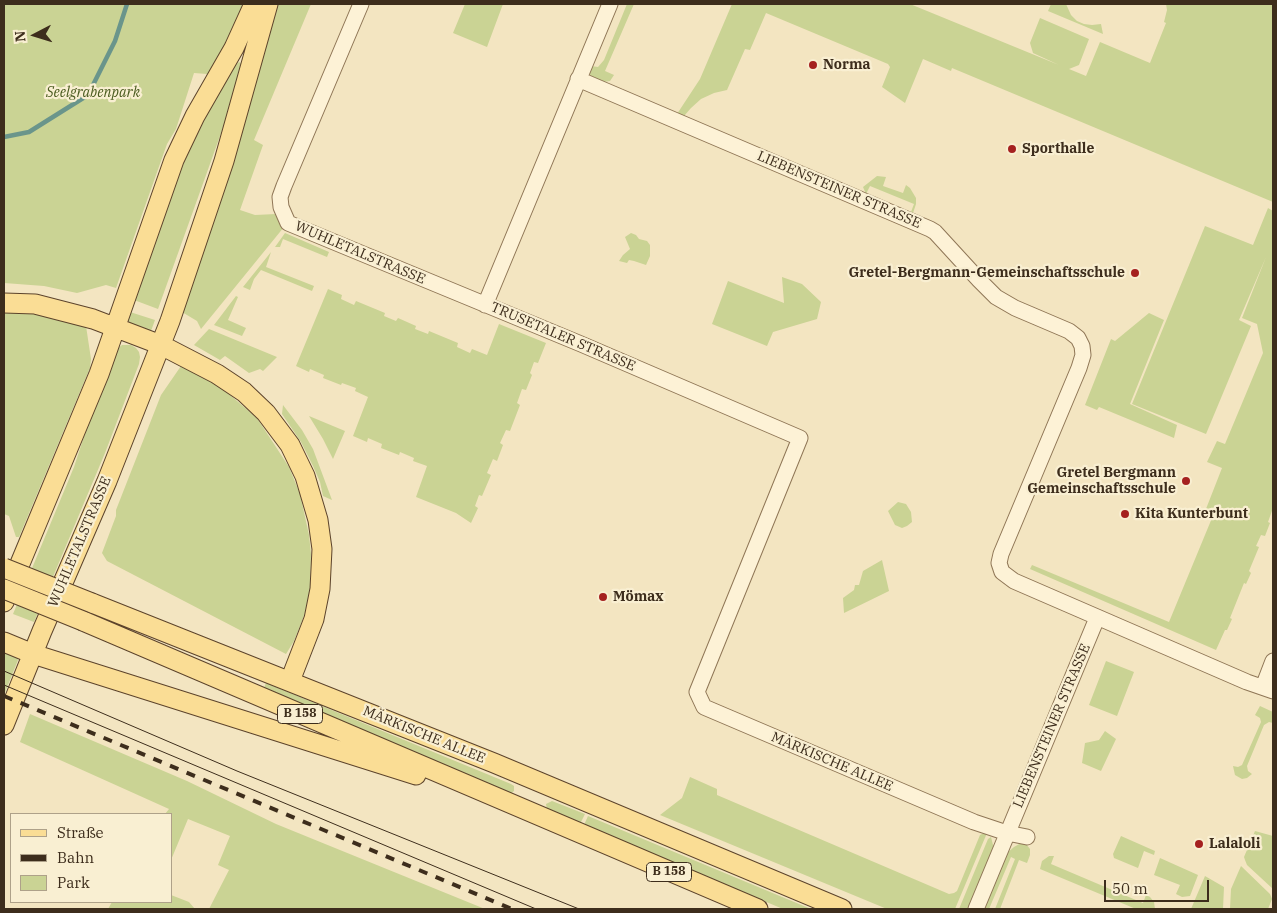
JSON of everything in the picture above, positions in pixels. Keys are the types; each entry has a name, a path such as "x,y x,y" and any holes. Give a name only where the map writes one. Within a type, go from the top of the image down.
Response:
{"main road":[{"path":"4,602 99,374 174,160 195,116 234,48 254,4"},
{"name":"WUHLETALSTRASSE","path":"4,725 107,481 161,345 224,161 268,4"},
{"path":"4,302 35,304 116,326 161,345 217,374 244,392 266,413 290,445 305,476 318,520 322,549 322,570 314,619 290,682"},
{"name":"MÄRKISCHE ALLEE","path":"4,568 494,763 842,909"},
{"name":"MÄRKISCHE ALLEE","path":"4,589 758,909"},
{"path":"4,642 33,654 517,807"}],"street":[{"name":"WUHLETALSTRASSE","path":"361,4 284,186 280,197 283,216 288,223 485,305"},
{"name":"TRUSETALER STRASSE","path":"610,4 485,305 800,438"},
{"name":"LIEBENSTEINER STRASSE","path":"578,79 930,229 996,297 1015,308 1069,331 1078,338 1082,346 1083,356 1002,551 999,563 1002,572 1014,581 1097,618 1268,689"},
{"name":"MÄRKISCHE ALLEE","path":"800,438 698,692 704,707 974,822 1008,834 1027,838"},
{"name":"LIEBENSTEINER STRASSE","path":"1008,834 1097,618"},
{"path":"1268,689 1273,661"},
{"path":"976,909 1008,834"}],"green space":[{"name":"Seelgrabenpark","path":"4,4 245,4 203,89 207,74 194,73 176,129 167,144 116,288 106,285 77,293 44,286 4,283"},
{"path":"276,4 311,4 254,140 263,145 240,210 255,215 276,214 284,227 201,329 197,321 182,312"},
{"path":"465,4 503,4 487,47 453,33"},
{"path":"627,4 634,4 605,71 614,75 610,81 603,82 592,78 589,73 591,66 598,67 604,60"},
{"path":"732,4 910,4 1059,65 1033,53 1030,43 1040,18 1089,39 1079,65 1069,69 1086,76 1100,42 1150,63 1166,23 1164,22 1167,10 1166,4 1273,4 1273,202 952,68 951,71 923,59 905,103 882,87 890,67 888,64 766,13 750,50 745,49 727,90 701,99 684,116 677,114 700,79"},
{"path":"1051,4 1066,4 1071,15 1077,21 1084,24 1101,24 1103,34 1048,11"},
{"path":"239,62 244,65 239,83 158,309 134,300 172,190 184,162 210,108 233,67"},
{"path":"877,176 886,177 883,186 903,193 906,185 910,188 916,198 913,213 911,212 914,204 870,186 866,194 863,187"},
{"path":"1268,208 1273,211 1273,508 1265,536 1261,535 1256,546 1259,547 1249,571 1251,573 1246,584 1244,583 1230,618 1232,619 1216,650 1030,569 1032,565 1169,622 1212,518 1204,514 1222,468 1207,462 1217,441 1225,444 1263,353 1257,324 1242,318 1266,257 1239,320 1251,326 1206,434 1132,404 1205,226 1253,245"},
{"path":"285,233 329,252 327,257 283,239 280,247 275,247"},
{"path":"631,233 639,239 647,241 650,245 650,256 646,265 629,260 627,263 619,261 630,249 625,237"},
{"path":"271,252 266,267 314,286 312,291 261,270 254,279 250,290 243,287"},
{"path":"782,277 802,284 821,302 817,319 773,332 767,346 712,324 728,281 784,303"},
{"path":"328,289 342,295 341,299 354,305 356,301 385,313 384,316 396,321 398,318 416,326 415,329 428,334 429,331 458,343 457,347 470,353 472,349 487,355 499,324 546,343 538,363 534,362 530,373 532,375 526,390 522,389 517,403 520,405 510,431 506,430 500,443 503,445 497,461 493,459 487,473 491,475 482,496 479,495 475,506 478,508 471,523 456,513 416,497 427,466 413,461 414,458 400,452 399,455 381,448 382,444 368,438 367,442 353,436 368,397 355,391 356,388 342,383 341,385 323,378 324,375 310,369 309,372 296,366"},
{"path":"236,296 238,297 228,320 246,328 242,336 214,325"},
{"path":"4,310 36,312 86,326 91,359 90,368 19,537 16,537 9,516 4,514"},
{"path":"130,312 155,320 151,331 127,323"},
{"path":"1149,313 1164,320 1130,404 1177,425 1174,438 1099,407 1097,410 1085,405 1111,339 1115,341"},
{"path":"209,329 277,357 263,371 260,369 249,373 225,356 220,360 194,345"},
{"path":"122,345 131,345 136,348 140,357 139,364 105,453 34,622 13,614 74,467 94,406 117,349"},
{"path":"181,366 223,389 257,418 289,467 300,494 311,554 310,591 304,616 294,641 286,654 107,561 102,553 116,516 116,510 161,395"},
{"path":"283,405 302,430 313,449 332,500 323,496 320,482 301,442 282,414"},
{"path":"309,416 345,431 333,459 323,439"},
{"path":"898,502 906,504 911,512 912,522 902,528 895,525 888,511"},
{"path":"882,560 889,591 844,613 843,598 854,590 855,585 859,585 863,571"},
{"path":"4,652 16,656 18,660 4,695"},
{"path":"1106,661 1134,672 1117,716 1089,705"},
{"path":"266,683 511,784 514,786 514,791 510,794 264,688"},
{"path":"1260,706 1273,712 1273,723 1269,722 1264,725 1247,766 1248,771 1252,774 1242,779 1235,775 1233,766 1238,767 1242,765 1261,722 1260,718 1255,715"},
{"path":"30,714 187,781 276,824 485,909 209,909 229,870 218,865 230,836 188,819 172,858 172,813 166,813 169,809 20,742"},
{"path":"1105,731 1116,739 1101,771 1082,763 1085,743 1099,740"},
{"path":"690,777 717,789 717,795 949,894 957,891 980,835 987,833 955,909 887,909 660,815 682,798"},
{"path":"552,801 585,814 580,824 547,810 546,804"},
{"path":"588,816 811,909 783,909 584,825"},
{"path":"1255,831 1273,836 1273,889 1247,865 1244,857"},
{"path":"1121,836 1155,851 1154,855 1144,851 1138,868 1114,858 1113,854"},
{"path":"991,837 994,849 969,909 959,909 988,839"},
{"path":"1021,843 1026,844 1030,849 1030,855 1027,863 1019,860 1000,909 995,909 1015,859 1011,857 989,909 982,909 1007,853"},
{"path":"1049,856 1054,856 1051,864 1143,903 1146,895 1150,897 1154,902 1155,909 1136,909 1040,869 1042,861"},
{"path":"1160,858 1198,875 1190,896 1182,897 1176,894 1180,885 1154,875"},
{"path":"1241,866 1270,894 1272,899 1268,909 1230,909 1231,889"},
{"path":"1205,876 1224,887 1223,909 1191,909"},
{"path":"172,895 189,902 195,909 108,909 111,903 172,903"}],"waterway":[{"path":"4,137 29,132 88,95 115,41 127,4"}],"tram line":[{"path":"4,671 237,771 579,909"},
{"path":"4,685 536,909"}],"railway":[{"path":"4,696 512,909"}],"place":[{"name":"Norma","path":"813,65"},
{"name":"Sporthalle","path":"1012,149"},
{"name":"Gretel-Bergmann-Gemeinschaftsschule","path":"1135,273"},
{"name":"Gretel Bergmann Gemeinschaftsschule","path":"1186,481"},
{"name":"Kita Kunterbunt","path":"1125,514"},
{"name":"Mömax","path":"603,597"},
{"name":"Lalaloli","path":"1199,844"}]}
